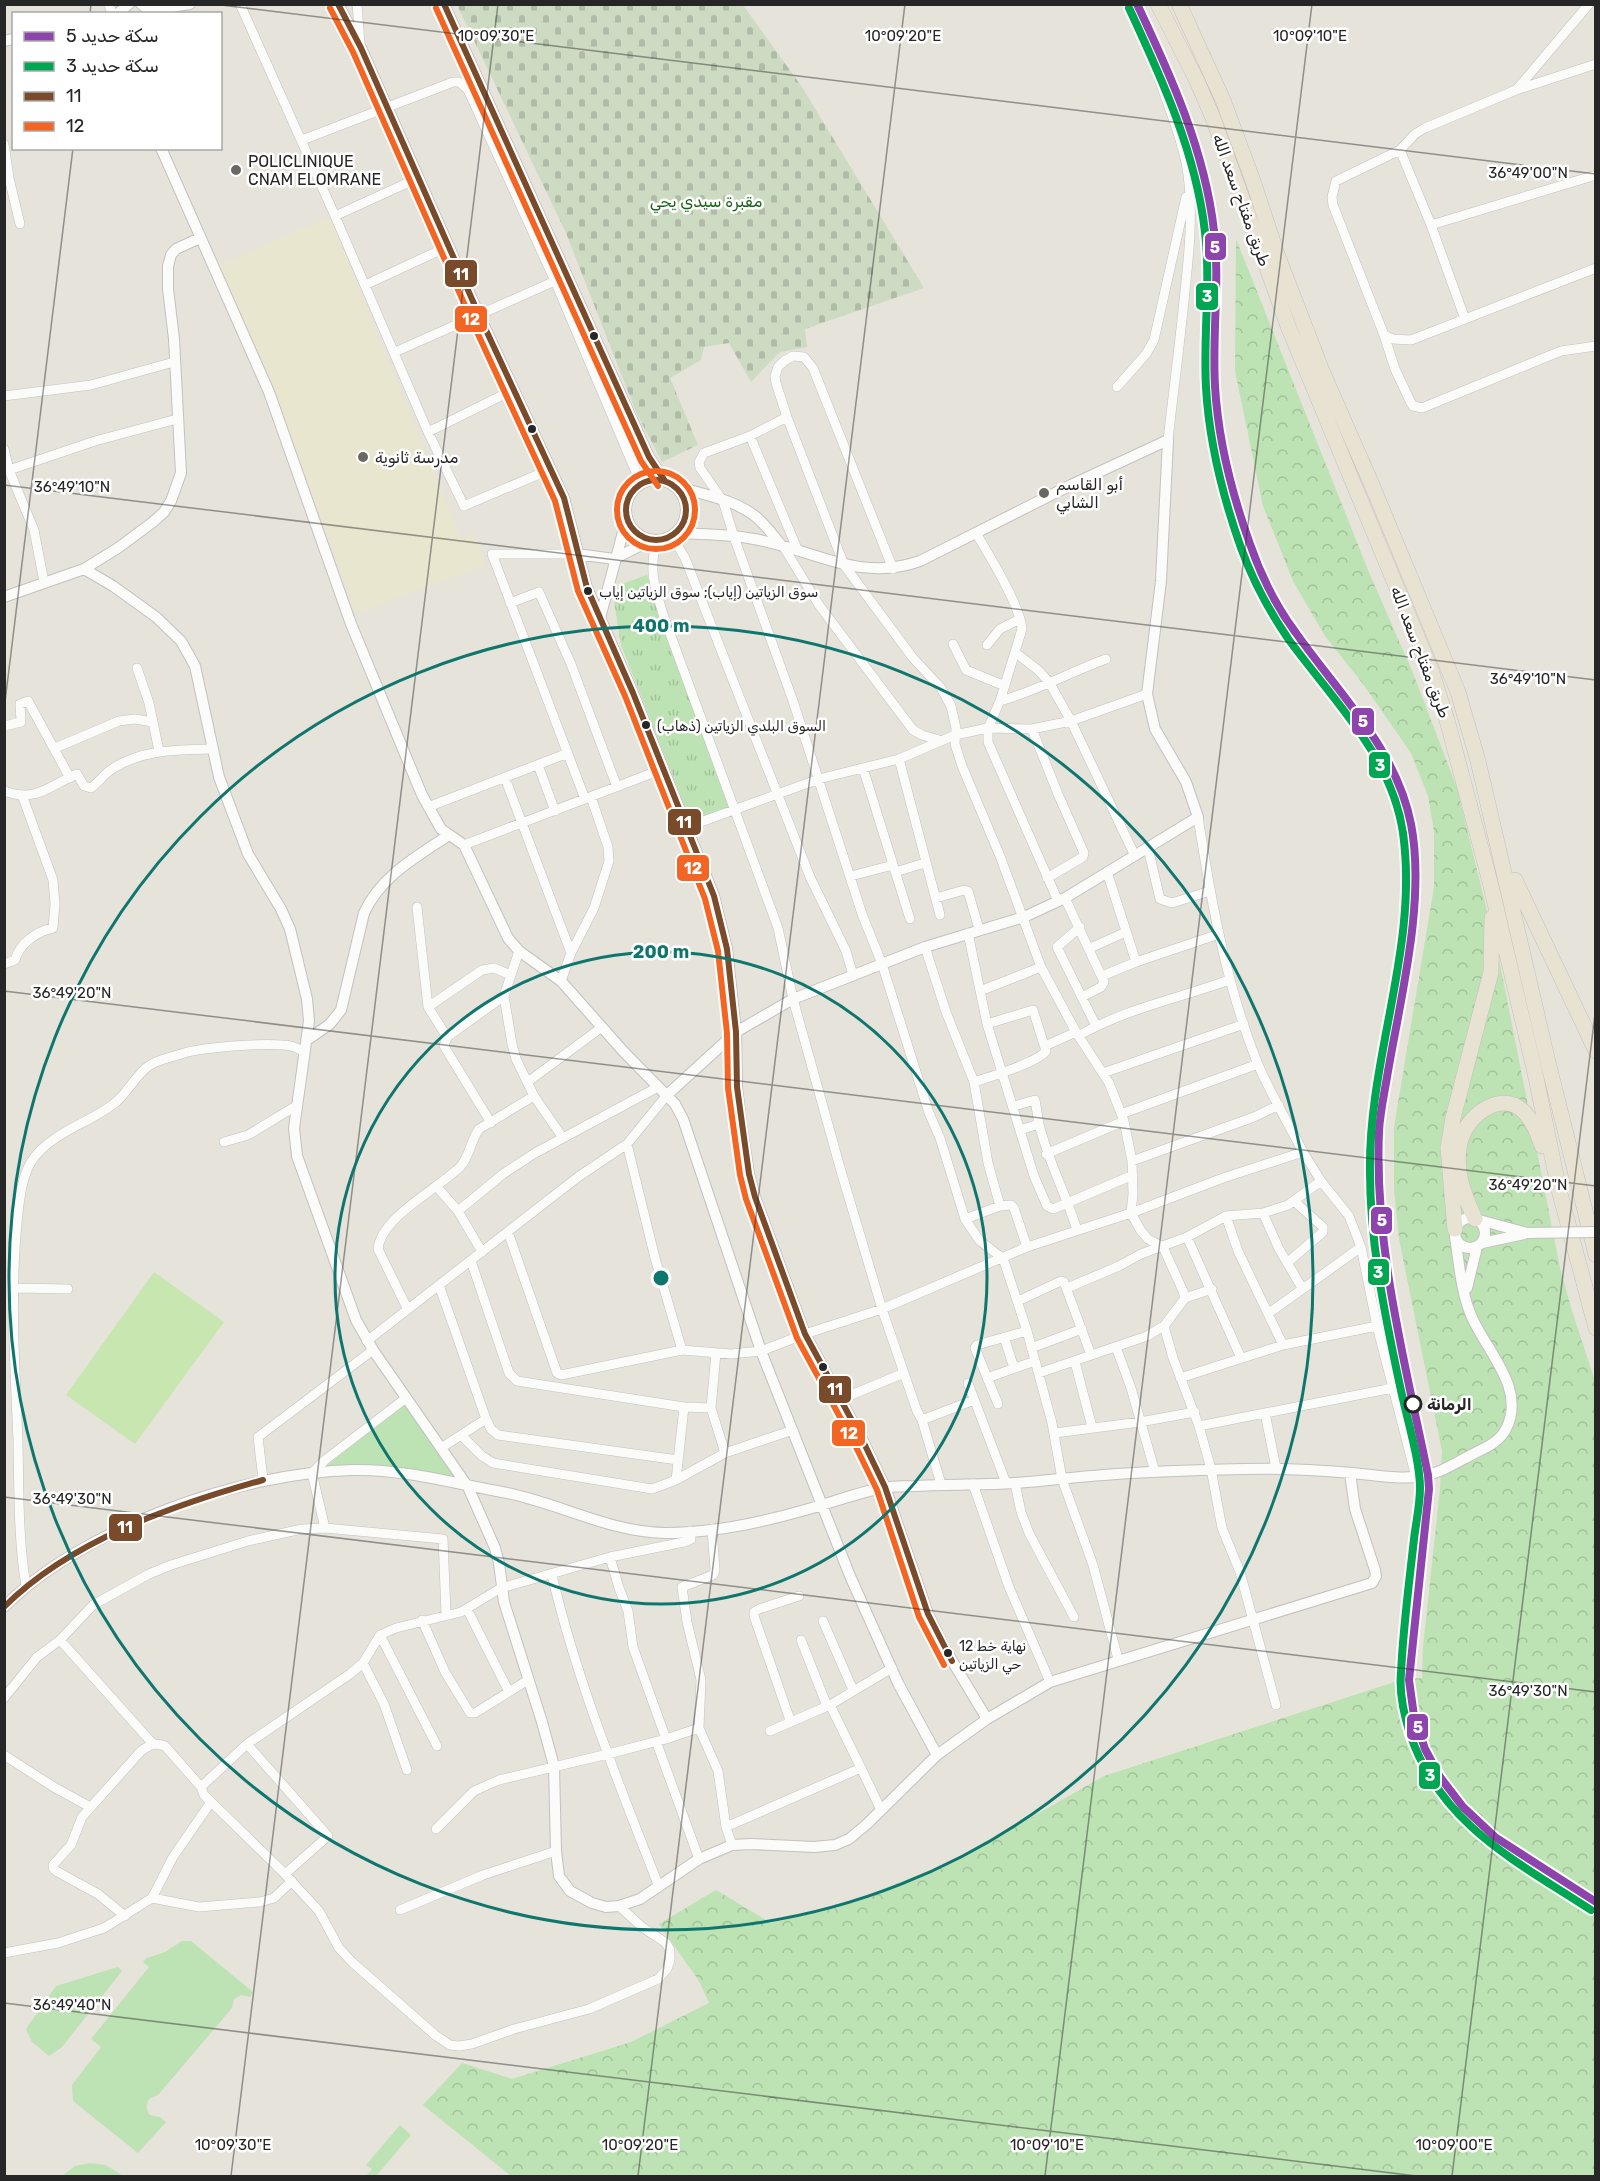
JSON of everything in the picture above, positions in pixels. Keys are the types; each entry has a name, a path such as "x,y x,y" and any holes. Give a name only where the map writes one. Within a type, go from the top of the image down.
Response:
{"highway":[{"name":"طريق مفتاح سعد الله","path":"1158,4 1213,118 1288,326 1431,670 1447,720 1490,882 1535,1073 1559,1190 1596,1328"},
{"name":"طريق مفتاح سعد الله","path":"1179,4 1223,100 1278,257 1322,371 1458,692 1501,854 1548,1062 1596,1255"},
{"path":"1501,854 1596,1051"},
{"path":"1455,1233 1448,1148 1453,1118 1491,972 1490,882"},
{"path":"1477,1220 1460,1179 1460,1143 1465,1128 1474,1116 1487,1107 1500,1103 1515,1106 1525,1113 1535,1127 1559,1190"}],"street":[{"path":"148,9 190,4"},
{"path":"240,4 366,285 428,432 464,506 551,469"},
{"path":"338,4 361,48 385,107 564,498 587,588 714,896 727,950 736,1032 737,1087 749,1174 755,1197 805,1334 862,1439 885,1487 928,1614 945,1649 987,1719"},
{"path":"357,4 357,28 361,48"},
{"path":"444,4 650,457 668,483 679,490 686,505 683,524 674,534"},
{"path":"1130,4 1167,101 1187,166 1190,213 1181,341 1168,440 1161,581 1147,694 1155,729 1186,782 1198,817 1210,891 1229,980 1258,1064 1303,1152 1321,1181 1349,1216 1361,1247 1377,1326 1416,1477"},
{"path":"1516,90 1589,4"},
{"path":"1596,64 1516,90 1425,128 1400,150 1336,181 1332,197 1333,205 1395,369 1413,406 1422,408 1561,351 1596,346"},
{"path":"302,141 453,82 464,85 555,281 643,483"},
{"path":"4,144 20,224"},
{"path":"162,150 269,392 351,624 436,822 464,845 503,931 519,951 561,981 675,1104 683,1119 761,1351 850,1576 892,1668 937,1755"},
{"path":"1400,150 1431,225 1465,319"},
{"path":"1431,225 1596,175"},
{"path":"335,216 418,178"},
{"path":"1117,387 1142,360 1154,340 1188,183"},
{"path":"4,597 84,569 153,522 164,512 171,501 180,473 174,339 168,289 170,260 176,249 200,238"},
{"path":"366,285 449,246"},
{"path":"1384,336 1411,340 1596,268"},
{"path":"395,352 555,281"},
{"path":"893,569 813,368 804,357 793,356 783,360 775,376 787,417 844,565 913,658 941,688 953,712 955,735 962,766 1024,917 1041,967 1077,1034 1103,1073 1122,1118 1132,1161 1131,1213 1148,1239 1163,1247 1185,1298"},
{"path":"4,396 91,385 174,362"},
{"path":"428,432 513,390"},
{"path":"787,417 750,436 704,453 700,457 700,468 723,501 819,779 862,914 882,964 965,1219 979,1240 1002,1258 1018,1300 1055,1433 1062,1479 1093,1565 1118,1659"},
{"path":"9,470 95,441 177,419"},
{"path":"750,436 798,551"},
{"path":"561,981 594,908 609,855 492,554 577,554 614,559 654,540 674,534 753,538 844,565 893,569 920,561 1071,485 1168,440"},
{"path":"4,449 9,470 34,530 44,582"},
{"path":"650,457 643,483 629,496 626,507 631,527 637,534 654,540"},
{"path":"643,483 668,483 738,506 757,518 782,546 819,605 913,730 942,740"},
{"path":"600,618 627,517"},
{"path":"976,533 1006,586 1022,629 1000,701 988,728 988,742 1047,878 1080,927 1102,976 1104,985 1082,997"},
{"path":"674,534 810,877 846,951 853,975"},
{"path":"654,540 652,574 664,617 778,928 793,999 882,1309 922,1420 941,1484"},
{"path":"84,569 139,603 181,641 195,666 219,777 248,854 290,929 307,999 309,1021 294,1128 297,1156 356,1320 370,1345 468,1487 495,1548 501,1588 554,1766 556,1851 559,1876 570,1891 592,1903 606,1907 619,1906 640,1899 699,1859 732,1845 814,1847 835,1845 849,1839 937,1755 987,1719 1050,1682 1375,1580 1375,1570 1355,1509 1350,1473"},
{"path":"510,603 539,592 571,664 617,787"},
{"path":"987,645 1000,629 1020,619"},
{"path":"953,644 966,670 1005,686"},
{"path":"1016,653 1049,682 1071,721 1135,856"},
{"path":"1000,701 1030,692 1106,659"},
{"path":"137,668 149,703 159,751"},
{"path":"687,827 819,779 899,759 955,735 988,728 1032,729 1071,721 1147,694"},
{"path":"4,726 21,722 20,704 27,701 70,778"},
{"path":"55,748 119,721 135,719 153,723"},
{"path":"1032,729 1084,853 1083,857 1047,878"},
{"path":"4,791 22,795 38,794 74,774 79,775 84,786 91,788 114,767 133,758 159,751 212,749"},
{"path":"428,807 568,753"},
{"path":"899,759 940,915"},
{"path":"538,765 555,811"},
{"path":"863,768 910,919"},
{"path":"464,845 663,769"},
{"path":"505,778 572,953"},
{"path":"4,964 15,960 18,951 35,936 53,928 55,904 53,880 22,795"},
{"path":"263,1480 258,1437 370,1345 407,1308 578,1177 627,1144 667,1095 736,1032 793,999 853,975 925,947 1024,917 1061,899 1198,817"},
{"path":"307,1040 330,1024 340,1010 364,914 370,899 398,870 449,835"},
{"path":"1148,848 1160,899 1165,903 1172,903 1210,891"},
{"path":"851,876 925,863"},
{"path":"1107,872 1136,962"},
{"path":"936,898 964,890 968,891 979,929"},
{"path":"417,907 428,1008 447,1037"},
{"path":"1080,927 1057,947 1096,1026"},
{"path":"1090,948 1126,932"},
{"path":"968,933 987,1024 1034,1176 1047,1206 1053,1209 1133,1175"},
{"path":"1102,976 1219,934"},
{"path":"925,947 946,1012 974,1082 988,1164 1000,1206"},
{"path":"519,951 504,996 516,1059 534,1096 563,1138"},
{"path":"980,991 1041,967"},
{"path":"428,1008 482,970 494,968 510,975"},
{"path":"1045,1046 1139,1007 1229,980"},
{"path":"491,1123 444,1046 447,1037 504,996"},
{"path":"974,1082 1043,1055 1046,1051 1033,1010 987,1024"},
{"path":"1103,1073 1244,1024"},
{"path":"529,1082 602,1027"},
{"path":"26,1586 19,1540 15,1250 24,1184 31,1163 49,1144 116,1102 144,1069 153,1063 194,1051 254,1045 284,1044 304,1052"},
{"path":"1046,1154 1122,1118 1258,1064"},
{"path":"458,1211 503,1174 535,1153 658,1087"},
{"path":"407,1308 380,1255 379,1243 383,1232 391,1221 437,1187 463,1164 479,1129 534,1096"},
{"path":"1014,1106 1035,1100 1046,1154 1068,1201 1077,1230"},
{"path":"1132,1161 1254,1117 1279,1105"},
{"path":"224,1142 248,1135 296,1106"},
{"path":"1020,1130 1039,1124"},
{"path":"627,1144 655,1258 682,1350"},
{"path":"548,1386 548,1378 558,1374 572,1374 682,1350 716,1353 761,1351 882,1309 1027,1247 1303,1152"},
{"path":"1067,1288 1141,1254 1187,1237 1226,1216 1263,1213 1295,1202 1321,1181"},
{"path":"437,1187 458,1211 482,1251"},
{"path":"1287,1263 1323,1232 1323,1227 1295,1202"},
{"path":"965,1219 1000,1206 1011,1206 1014,1208 1027,1247"},
{"path":"1263,1213 1302,1288"},
{"path":"1226,1216 1238,1251 1283,1345"},
{"path":"4,1607 26,1586 82,1550 134,1522 167,1509 263,1480 312,1473 352,1470 386,1471 423,1476 468,1487 508,1493 601,1522 644,1531 712,1529 801,1511 885,1487 1011,1483 1211,1469 1276,1468 1416,1477 1448,1467 1491,1445 1501,1437 1508,1426 1512,1411 1508,1387 1498,1361 1474,1322 1466,1294 1455,1233 1464,1219 1477,1220 1527,1233"},
{"path":"1466,1294 1479,1245 1485,1232 1477,1220"},
{"path":"508,1232 558,1374"},
{"path":"1455,1233 1459,1244 1467,1248 1527,1233 1596,1232"},
{"path":"1187,1237 1241,1358"},
{"path":"1269,1313 1361,1247"},
{"path":"471,1261 509,1373 517,1381 684,1407 711,1408"},
{"path":"1018,1300 1061,1281 1064,1282 1091,1355"},
{"path":"439,1285 486,1419 491,1429 498,1435 678,1460"},
{"path":"15,1288 68,1289"},
{"path":"1039,1373 1147,1336 1164,1326 1185,1298 1212,1289"},
{"path":"1164,1326 1180,1377 1195,1412 1211,1469 1222,1528 1240,1572 1276,1705"},
{"path":"1180,1377 1283,1345 1377,1326"},
{"path":"1031,1348 1082,1329"},
{"path":"998,1404 975,1348 977,1345 1027,1331"},
{"path":"1004,1337 1014,1368"},
{"path":"1116,1347 1131,1388 1155,1472"},
{"path":"716,1353 711,1408 725,1453"},
{"path":"987,1378 1035,1361"},
{"path":"1075,1362 1092,1427"},
{"path":"839,1400 904,1373"},
{"path":"968,1383 1011,1483 1029,1533 1074,1617"},
{"path":"1199,1426 1393,1388"},
{"path":"312,1473 325,1460 406,1398"},
{"path":"922,1420 974,1400"},
{"path":"676,1480 684,1407"},
{"path":"1055,1433 1195,1412"},
{"path":"1265,1413 1276,1468"},
{"path":"441,1448 486,1419"},
{"path":"462,1436 482,1456 507,1467 652,1488 676,1480 725,1453 793,1430"},
{"path":"312,1473 325,1528"},
{"path":"973,1484 1005,1578 1050,1682"},
{"path":"4,1698 37,1657 60,1640 93,1605 149,1574 171,1565 248,1541 302,1529 325,1528 442,1539 446,1614"},
{"path":"712,1529 715,1570 713,1575 682,1587 687,1622 701,1680 699,1728 718,1771 726,1827 732,1845"},
{"path":"201,1787 247,1744 363,1663 380,1635 422,1620 467,1609 474,1602 501,1588 610,1557 684,1542 691,1539 690,1531"},
{"path":"610,1557 628,1611 633,1647 699,1859"},
{"path":"552,1575 563,1623 608,1754 658,1887"},
{"path":"790,1720 754,1612 799,1596"},
{"path":"467,1609 508,1690"},
{"path":"422,1620 445,1672 470,1713 475,1713 508,1690 528,1680"},
{"path":"823,1621 853,1690"},
{"path":"380,1635 437,1746"},
{"path":"60,1640 153,1744"},
{"path":"801,1640 829,1705 881,1810"},
{"path":"363,1663 384,1704 407,1770"},
{"path":"770,1731 790,1720 829,1705 892,1668"},
{"path":"436,1829 474,1791 499,1780 608,1754 699,1728"},
{"path":"125,1916 98,1894 53,1868 53,1865 68,1851 82,1817 90,1807 141,1751 157,1743 165,1746 201,1787 204,1795 288,1877 319,1911 339,1948 352,1962 435,2035 450,2045 472,2044 514,2029 589,2009 658,1979 667,1969 670,1950 666,1943 642,1927 619,1906"},
{"path":"153,1898 199,1907 260,1902 274,1898 288,1877 328,1836 247,1744"},
{"path":"4,1755 90,1807"},
{"path":"726,1827 861,1768"},
{"path":"4,1953 58,1943 104,1928 153,1898 173,1857 211,1802"},
{"path":"400,1910 483,1875 556,1851"}],"shaded area":[{"name":"مدرسة ثانوية","path":"330,217 461,539 471,535 473,540 476,539 486,565 356,613 269,379 216,267"}],"green space":[{"name":"مقبرة سيدي يحي","path":"457,5 743,5 802,87 924,288 805,329 807,347 780,352 751,382 729,343 704,347 701,360 670,378 698,445 662,462 636,412 566,233"},
{"path":"1236,239 1368,570 1413,673 1457,788 1500,964 1560,1268 1595,1381 1595,2176 511,2176 423,2105 462,2063 512,2079 631,2042 709,2003 699,1981 659,1924 716,1890 771,1923 836,1908 960,1858 1104,1776 1401,1680 1422,1678 1442,1451 1399,1239 1394,1189 1394,1127 1434,887 1434,831 1428,796 1411,753 1363,684 1325,636 1293,581 1263,506 1235,371"},
{"path":"647,575 732,808 691,822 621,645 614,601 619,585"},
{"path":"154,1272 224,1322 135,1444 66,1395"},
{"path":"405,1404 458,1478 321,1470"},
{"path":"182,1941 191,1941 253,1992 250,1997 241,1995 234,1999 232,2008 158,2095 149,2099 147,2107 150,2115 160,2117 166,2122 138,2153 73,2101 72,2085 101,2047 91,2039 149,1967 143,1962"},
{"path":"118,1967 122,1971 62,2047 49,2056 32,2042 26,2029 56,1986"},
{"path":"400,2125 411,2135 376,2176 366,2176 372,2169 366,2165"},
{"path":"90,2163 106,2165 123,2176 62,2176 75,2166"}],"rail line":[{"name":"5","path":"1137,4 1185,114 1210,201 1216,250 1214,367 1219,426 1243,525 1259,568 1282,612 1379,746 1404,796 1411,824 1415,854 1415,885 1410,951 1380,1118 1379,1174 1386,1261 1429,1489 1409,1680 1414,1716 1425,1749 1440,1777 1463,1807 1495,1837 1596,1902"},
{"name":"3","path":"1129,8 1176,117 1201,203 1207,251 1205,368 1210,428 1234,529 1251,572 1275,618 1374,754 1397,805 1403,833 1406,876 1404,918 1377,1087 1370,1172 1379,1280 1415,1451 1420,1488 1402,1656 1402,1704 1410,1734 1424,1766 1441,1793 1461,1817 1509,1857 1591,1910"}],"transit line":[{"name":"11","path":"338,4 361,48 479,315 564,498 587,588 633,693 714,896 727,949 736,1032 737,1087 749,1174 755,1197 805,1334 862,1439 885,1487 928,1614 952,1661"},
{"name":"11","path":"444,4 649,457 665,481"},
{"name":"12","path":"330,8 353,52 471,319 555,501 578,591 625,696 705,899 718,951 727,1033 728,1088 740,1175 746,1199 797,1338 877,1490 919,1617 944,1665"},
{"name":"12","path":"436,8 641,461 658,486"},
{"name":"12","path":"656,471 671,474 684,482 692,495 695,510 692,525 684,538 671,546 656,549 641,546 628,538 620,525 617,510 620,495 628,482 641,474 656,471"},
{"name":"11","path":"656,480 673,485 681,493 686,510 681,527 673,535 656,540 639,535 631,527 626,510 631,493 639,485 656,480"},
{"name":"11","path":"4,1607 60,1562 92,1544 125,1528 194,1501 263,1480"}],"place":[{"name":"POLICLINIQUE CNAM ELOMRANE","path":"236,170"},
{"name":"مدرسة ثانوية","path":"363,457"},
{"name":"أبو القاسم الشابي","path":"1044,493"},
{"name":"سوق الزياتين (إياب); سوق الزياتين إياب","path":"588,591"},
{"name":"السوق البلدي الزياتين (ذهاب)","path":"646,725"},
{"name":"الرمانة","path":"1413,1404"},
{"name":"نهاية خط 12 حي الزياتين","path":"948,1653"}]}
